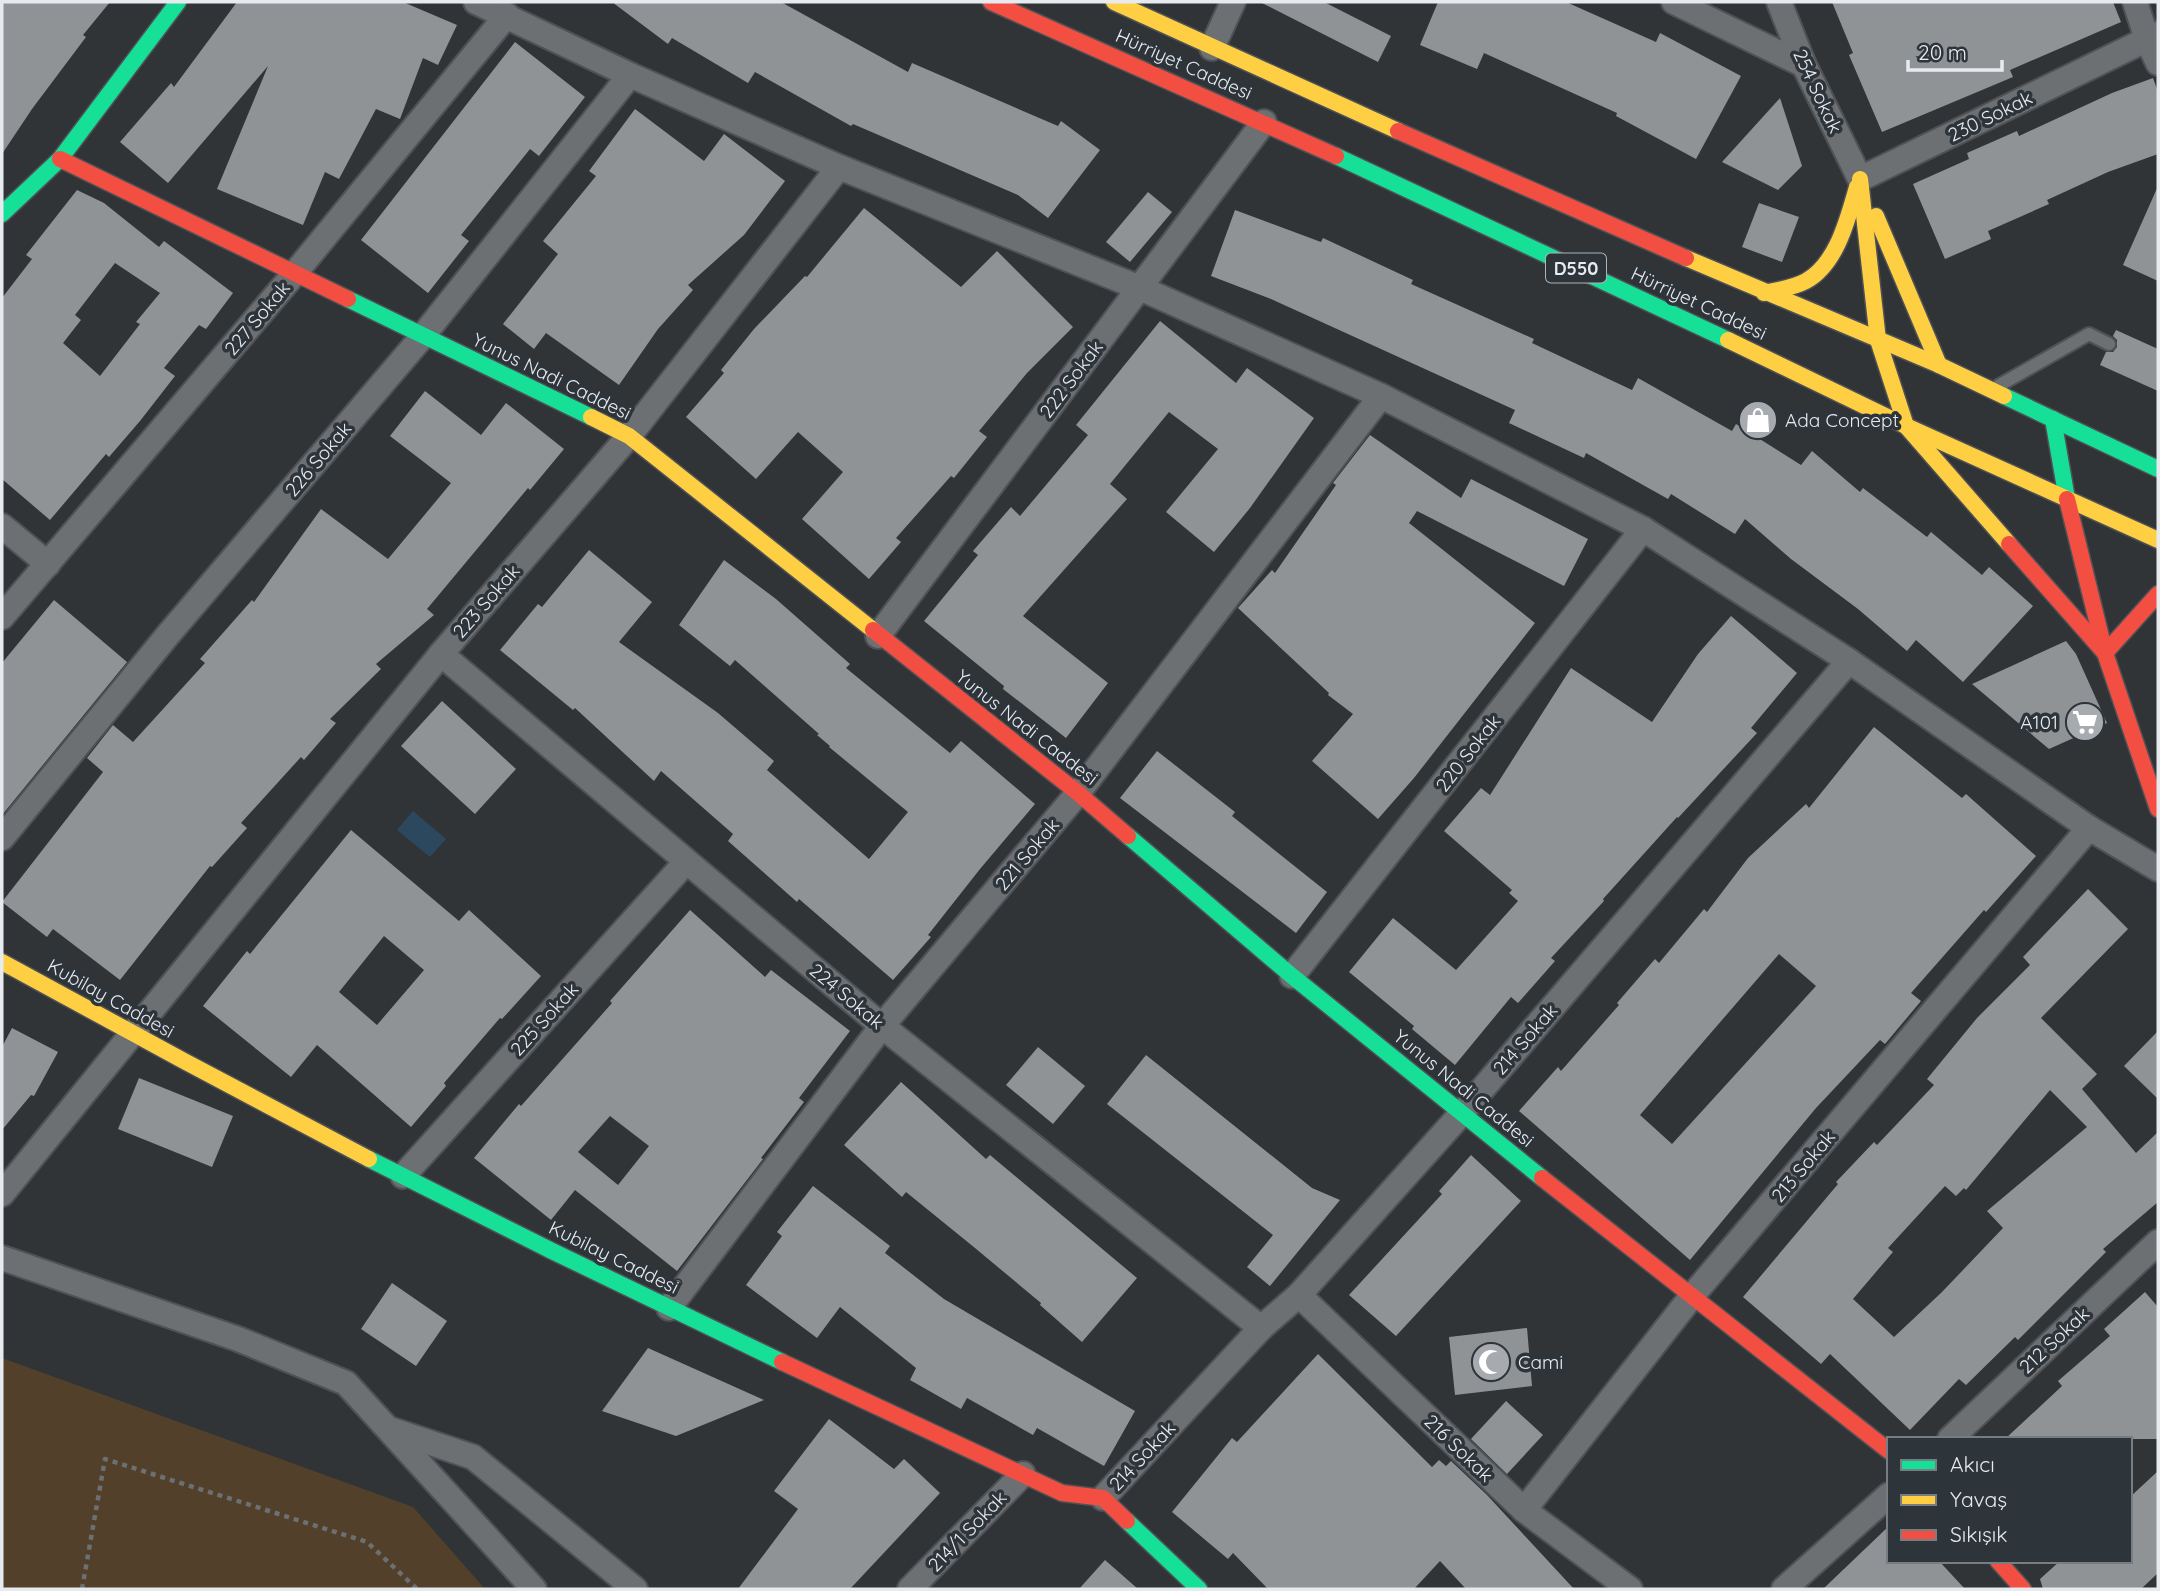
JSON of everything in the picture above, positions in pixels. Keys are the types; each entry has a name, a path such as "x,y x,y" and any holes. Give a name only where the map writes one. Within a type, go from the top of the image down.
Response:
{"main road":[{"path":"2,214 60,159 178,2"},
{"name":"Hürriyet Caddesi","path":"991,2 1264,122 1906,426 2158,540"},
{"name":"Hürriyet Caddesi","path":"1114,2 1764,293 1939,365 2158,469"},
{"name":"Yunus Nadi Caddesi","path":"60,159 629,436 1078,793 1292,976 1461,1114 1887,1449"},
{"path":"1764,293 1797,285 1810,278 1821,266 1847,224 1860,179"},
{"path":"1860,179 1878,340 1906,426 2105,653"},
{"path":"1860,179 1939,365"},
{"path":"2053,419 2067,499 2105,653 2158,809"},
{"path":"2105,653 2158,594"},
{"name":"Kubilay Caddesi","path":"2,962 132,1035 403,1176 669,1308 1062,1493 1103,1498"},
{"path":"1103,1498 1199,1589"},
{"path":"1999,1563 2023,1589"}],"street":[{"path":"476,2 630,75 839,167 1140,288 1381,396 1643,529 1849,661 2089,828 2158,869"},
{"path":"1212,48 1233,2"},
{"path":"1675,2 1804,65"},
{"name":"254 Sokak","path":"1779,2 1804,65 1860,179"},
{"path":"2135,2 2153,37 2158,62"},
{"name":"227 Sokak","path":"2,617 295,273 507,15"},
{"name":"230 Sokak","path":"1860,179 2153,37"},
{"name":"226 Sokak","path":"2,838 167,636 422,337 630,75"},
{"name":"222 Sokak","path":"878,636 1264,122"},
{"name":"223 Sokak","path":"2,1194 442,653 629,436 839,167"},
{"name":"221 Sokak","path":"669,1308 882,1026 1078,793 1381,396"},
{"path":"2,526 48,564"},
{"name":"220 Sokak","path":"1292,976 1643,529"},
{"name":"224 Sokak","path":"442,653 882,1026 1261,1328"},
{"name":"214 Sokak","path":"1103,1498 1261,1328 1299,1295 1461,1114 1849,661"},
{"name":"213 Sokak","path":"1524,1510 1692,1296 2089,828"},
{"name":"225 Sokak","path":"403,1176 686,862"},
{"name":"212 Sokak","path":"1952,1437 2158,1242"},
{"path":"2,1258 238,1339 346,1383 534,1589"},
{"name":"216 Sokak","path":"1299,1295 1524,1510 1630,1589"},
{"path":"385,1427 473,1457 635,1589"},
{"name":"214/1 Sokak","path":"910,1589 1023,1474"},
{"path":"1784,1589 1887,1497"}],"lane":[{"path":"1991,390 2088,334 2109,344"}],"path":[{"path":"82,1589 104,1459 367,1542 417,1589"}],"shaded area":[{"path":"2,1358 413,1507 485,1589 2,1589"}],"water":[{"path":"413,811 446,839 430,857 397,830"}],"building":[{"path":"2,2 110,2 83,35 86,37 2,154"},
{"path":"237,2 403,2 457,25 438,65 423,58 400,119 376,109 339,179 325,172 303,225 217,189 268,66 168,183 120,142 171,83 174,87"},
{"path":"612,2 781,2 908,72 912,63 1058,126 1061,121 1100,150 1048,218 1018,195 853,124 851,126 755,72 748,83 672,38 668,44"},
{"path":"1260,2 1324,2 1391,36 1378,62"},
{"path":"1438,2 1566,2 1656,42 1660,33 1741,76 1696,159 1616,116 1617,113 1484,53 1477,69 1420,45"},
{"path":"1832,2 2113,2 2121,22 2010,70 2013,77 1882,132 1849,55 1853,53"},
{"path":"515,42 585,97 539,156 530,149 461,235 469,241 428,293 361,240"},
{"path":"2153,78 2158,92 2158,154 2108,172 2047,200 2049,204 1988,231 1991,239 1945,259 1913,184 1969,159 1967,153 2017,131 2019,136 2112,93"},
{"path":"1780,98 1802,166 1778,190 1722,162"},
{"path":"635,109 704,161 724,134 785,181 744,235 688,285 693,290 658,329 619,385 546,333 534,349 503,324 558,254 543,241 596,176 589,171"},
{"path":"2158,186 2158,281 2123,265"},
{"path":"77,190 104,203 159,247 164,241 233,293 206,329 199,325 164,368 175,376 140,421 109,457 106,454 50,520 2,479 2,298 32,259 26,255","holes":["115,263 160,293 136,322 140,324 100,376 63,343 81,320 75,315"]},
{"path":"1148,192 1172,212 1130,262 1106,242"},
{"path":"1759,203 1799,217 1782,262 1742,247"},
{"path":"864,208 961,287 997,251 1073,327 1027,373 979,431 987,437 954,478 951,476 896,538 901,542 869,579 802,519 843,472 798,432 756,479 686,417 724,373 721,370 754,329 805,276 807,277"},
{"path":"1235,210 1321,242 1323,238 1413,280 1411,284 1534,339 1532,343 1632,390 1638,378 1732,431 1736,424 1801,465 1812,451 1860,492 1863,488 1927,537 1931,532 1982,575 1989,567 2033,606 1963,682 1916,640 1907,651 1745,519 1735,534 1671,494 1668,499 1586,453 1584,458 1509,423 1515,410 1271,299 1211,276"},
{"path":"1160,321 1236,383 1247,368 1314,418 1250,508 1214,552 1166,512 1218,449 1169,412 1110,484 1127,499 1023,616 1108,683 1066,738 1003,689 1004,686 924,621 978,555 973,551 1011,507 1020,516 1088,435 1076,425"},
{"path":"2116,330 2158,349 2158,391 2100,365 2106,352 2113,352 2117,347 2117,340 2113,336"},
{"path":"425,391 481,435 506,403 564,449 427,609 434,615 376,664 381,669 330,719 336,723 304,760 301,757 241,823 247,828 212,867 210,866 120,980 53,929 47,937 2,902 103,772 87,758 113,725 133,742 205,663 200,659 252,600 254,602 321,509 388,559 451,483 390,436"},
{"path":"1370,435 1461,498 1471,479 1588,539 1564,586 1417,511 1409,523 1535,623 1414,778 1378,819 1312,761 1353,714 1328,695 1329,693 1238,608 1272,570 1275,573 1336,485 1333,483"},
{"path":"589,550 652,602 619,642 718,713 774,761 767,770 869,859 908,812 829,747 817,735 819,734 735,660 730,666 679,625 724,560 776,599 850,664 846,668 950,753 961,741 1035,804 928,935 931,937 893,980 799,899 797,902 728,841 733,834 661,771 654,781 575,708 573,710 500,650 538,604 542,607"},
{"path":"54,600 127,662 2,815 2,663"},
{"path":"1731,616 1797,673 1751,728 1757,733 1603,899 1551,958 1555,961 1518,1003 1511,997 1455,1065 1412,1029 1414,1026 1349,972 1393,918 1456,970 1518,901 1509,893 1512,890 1444,831 1481,788 1490,795 1571,668 1652,722 1698,654"},
{"path":"2066,641 2076,654 2107,723 2049,749 1972,684"},
{"path":"442,701 516,769 475,814 401,746"},
{"path":"1874,727 1962,798 1966,794 2036,856 1911,993 1921,1001 1885,1044 1880,1040 1816,1108 1690,1260 1519,1111 1558,1067 1561,1071 1655,959 1659,963 1704,909 1707,912 1748,858 1806,804 1809,808","holes":["1779,954 1816,986 1672,1144 1640,1115"]},
{"path":"1157,751 1235,812 1232,816 1327,892 1296,933 1120,798"},
{"path":"351,830 459,921 469,910 541,976 502,1019 500,1018 444,1083 446,1086 411,1127 317,1045 291,1077 203,1006 247,951 250,954","holes":["384,936 424,970 377,1025 339,992"]},
{"path":"2088,889 2128,929 2041,1018 2097,1074 2082,1089 2136,1153 2158,1132 2158,1202 2103,1249 2106,1252 2018,1340 2015,1337 1966,1385 1959,1379 1910,1430 1830,1354 1821,1364 1743,1297 1838,1184 1836,1182 1874,1142 1877,1145 1934,1085 1927,1079 1977,1018 2030,965 2023,957","holes":["2050,1090 2087,1127 1987,1211 2003,1228 1942,1292 1894,1337 1853,1299 1893,1252 1888,1248 1945,1186 1956,1196 1964,1188 1966,1190"]},
{"path":"690,910 765,977 771,970 850,1031 799,1098 804,1102 761,1158 763,1159 677,1271 575,1190 551,1220 474,1158 519,1104 521,1106 612,1003 610,1001","holes":["610,1116 649,1146 618,1185 578,1152"]},
{"path":"12,1028 58,1052 34,1096 31,1095 2,1130 2,1047"},
{"path":"2158,1031 2158,1099 2124,1066"},
{"path":"1038,1047 1085,1086 1053,1124 1006,1085"},
{"path":"1146,1055 1312,1188 1340,1200 1270,1286 1247,1267 1273,1235 1107,1104"},
{"path":"139,1078 233,1116 212,1167 118,1129"},
{"path":"901,1082 986,1159 990,1155 1137,1278 1082,1342 1040,1305 1041,1303 975,1248 906,1192 902,1197 844,1145"},
{"path":"1471,1155 1521,1201 1396,1336 1349,1295 1442,1194 1439,1191"},
{"path":"813,1186 890,1246 885,1253 944,1299 1135,1411 1104,1466 1037,1428 1033,1435 967,1398 961,1409 910,1380 916,1368 840,1307 817,1338 746,1285 782,1236 777,1232"},
{"path":"392,1283 447,1321 416,1366 361,1329"},
{"path":"2145,1292 2158,1307 2158,1439 2007,1437 2062,1386 2058,1381 2110,1336 2104,1329"},
{"name":"Cami","path":"1527,1328 1532,1386 1455,1395 1449,1337"},
{"path":"648,1348 764,1400 676,1436 602,1411"},
{"path":"1318,1354 1432,1467 1439,1460 1446,1466 1451,1461 1487,1495 1574,1589 1466,1589 1440,1561 1414,1589 1268,1589 1233,1553 1228,1559 1172,1512 1232,1438 1237,1442"},
{"path":"1506,1401 1543,1435 1507,1474 1471,1439"},
{"path":"829,1419 894,1469 904,1459 940,1493 850,1589 738,1589 798,1509 774,1491"},
{"path":"2158,1471 2158,1573 2141,1589 2043,1589 2040,1579 2058,1563 2132,1563 2132,1495"},
{"path":"1887,1528 1887,1563 1941,1563 1965,1589 1823,1589"},
{"path":"1105,1560 1138,1589 1079,1589"}],"traffic: fast":[{"path":"2,214 60,159 178,2"},
{"path":"1336,156 1728,340"},
{"path":"348,299 591,417"},
{"path":"2004,396 2158,469"},
{"path":"2053,419 2067,499"},
{"path":"1128,836 1292,976 1542,1178"},
{"path":"369,1159 782,1362"},
{"path":"1127,1521 1199,1589"}],"traffic: slow":[{"path":"1114,2 1398,131"},
{"path":"1860,179 1878,340 1906,426 2009,544"},
{"path":"1764,293 1806,281 1826,264 1840,239 1857,187"},
{"path":"1876,216 1939,365"},
{"path":"1686,258 1939,365 2004,396"},
{"path":"1728,340 1906,426 2158,540"},
{"path":"591,417 629,436 873,630"},
{"path":"2,962 369,1159"}],"traffic: jam":[{"path":"991,2 1336,156"},
{"path":"1398,131 1686,258"},
{"path":"60,159 348,299"},
{"path":"2067,499 2105,653 2158,809"},
{"path":"2009,544 2105,653 2158,594"},
{"path":"873,630 1128,836"},
{"path":"1542,1178 1887,1449"},
{"path":"782,1362 1062,1493 1103,1498 1127,1521"},
{"path":"2000,1563 2023,1589"}],"place":[{"name":"Ada Concept","path":"1758,420"},
{"name":"A101","path":"2085,722"},
{"name":"Cami","path":"1491,1362"}]}
